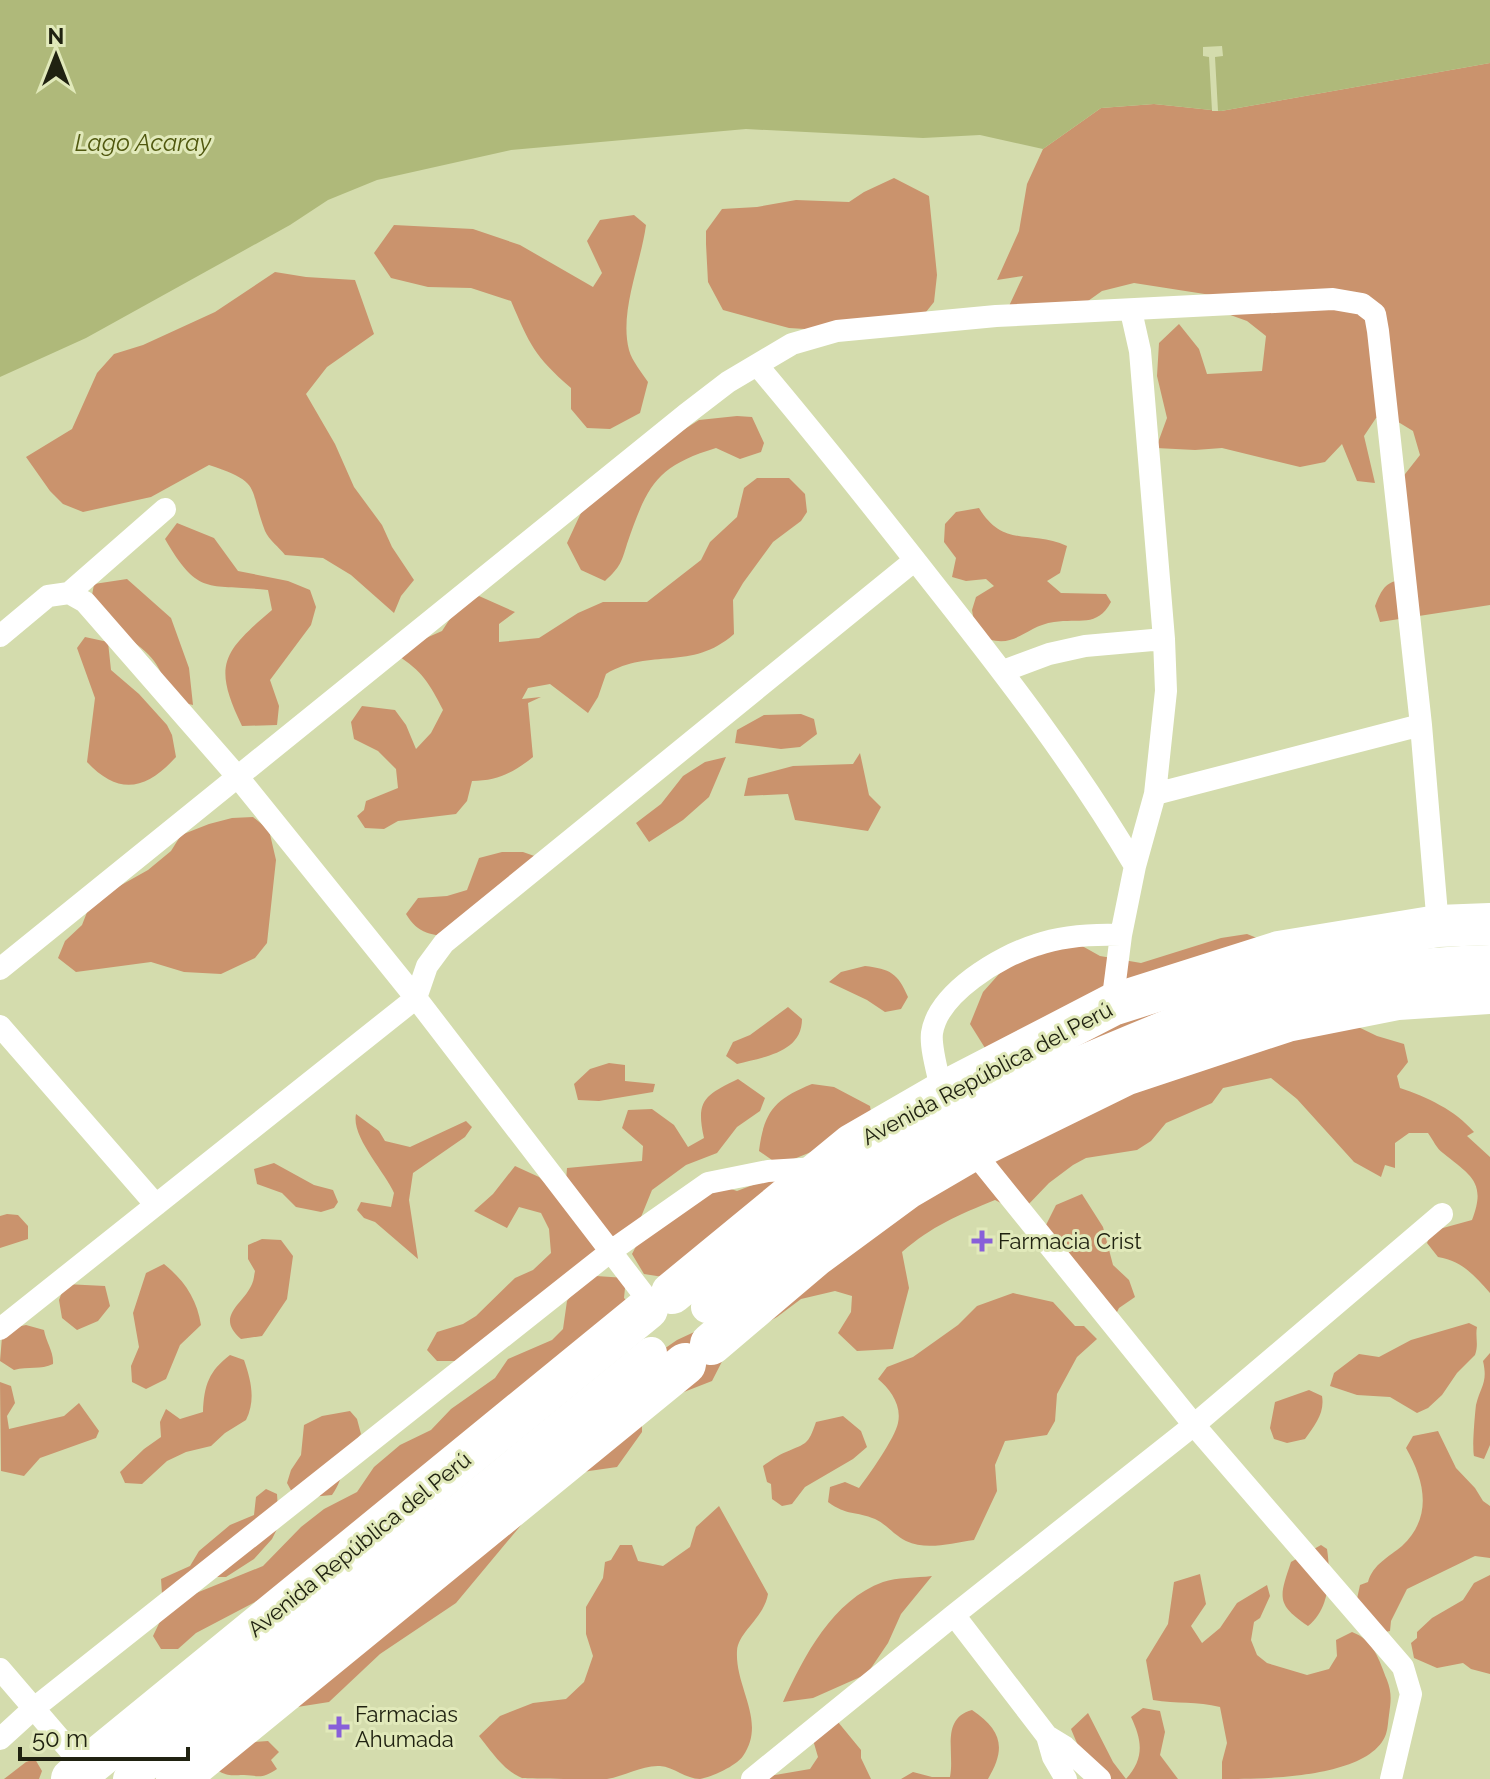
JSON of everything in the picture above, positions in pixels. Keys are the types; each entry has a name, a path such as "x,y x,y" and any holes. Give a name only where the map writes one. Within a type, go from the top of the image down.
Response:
{"highway":[{"name":"Avenida República del Perú","path":"177,1779 675,1325 825,1168 852,1145 942,1093 1112,1005 1279,952 1438,926 1490,924"},
{"name":"Avenida República del Perú","path":"78,1773 675,1325 816,1255 907,1188 972,1150 1127,1074 1287,1021 1398,999 1490,993"}],"street":[{"path":"0,969 685,415 728,382 792,344 837,331 996,316 1333,299 1362,304 1375,314 1421,725 1438,926"},
{"path":"1112,1005 1121,935 1135,866 1155,794 1166,691 1140,351 1131,311"},
{"path":"757,365 1003,671 1098,803 1135,866"},
{"path":"0,636 48,596 69,593 165,509"},
{"path":"0,1329 416,998 427,966 444,943 915,560"},
{"path":"69,593 85,602 237,776 416,998 611,1251 675,1325"},
{"path":"1003,671 1049,654 1085,646 1164,639"},
{"path":"1155,794 1421,725"},
{"path":"942,1093 932,1035 939,1011 958,990 990,966 1035,945 1072,937 1121,935"},
{"path":"129,1779 675,1325 889,1162 973,1112 1048,1075 1238,1000 1313,982 1430,963 1490,961"},
{"path":"0,1026 156,1205"},
{"path":"972,1150 1194,1425 1403,1667 1411,1694 1391,1779"},
{"path":"0,1739 33,1709 611,1251 708,1183 768,1171 825,1168"},
{"path":"752,1779 1194,1425 1442,1214"},
{"path":"954,1615 1047,1736 1065,1747 1100,1779"},
{"path":"0,1669 33,1709 78,1773"},
{"path":"1047,1736 1053,1757 1066,1779"}],"shaded area":[{"path":"1490,63 1490,605 1380,622 1375,606 1384,588 1392,582 1413,578 1398,483 1420,455 1413,431 1390,417 1376,418 1364,436 1375,483 1357,481 1342,444 1325,462 1300,467 1222,448 1156,448 1167,418 1157,376 1159,343 1179,324 1199,349 1207,374 1262,371 1266,336 1247,321 1222,312 1211,295 1134,283 1102,291 1081,306 1009,306 1023,276 997,280 1019,231 1027,184 1043,149 1101,108 1154,104 1221,111"},
{"path":"894,178 929,196 937,275 934,302 922,317 821,330 789,328 723,310 708,282 706,244 706,231 722,209 796,200 849,202"},
{"path":"634,215 646,225 629,304 627,335 630,354 648,382 640,413 610,429 587,428 571,409 571,388 534,349 511,301 471,288 428,287 391,278 374,253 394,225 473,229 520,245 593,287 602,273 587,241 600,220"},
{"path":"275,272 355,280 374,334 327,367 306,394 335,444 354,487 382,525 392,547 414,580 401,596 394,613 351,575 323,558 285,555 265,531 251,488 226,471 209,465 151,497 83,512 63,504 26,457 72,429 97,373 114,354 143,345 215,312"},
{"path":"752,417 764,443 761,452 740,459 716,448 680,462 656,481 648,493 622,560 614,572 605,581 581,570 567,543 593,487 699,420"},
{"path":"757,478 789,478 805,494 807,512 801,521 773,542 743,583 733,600 734,634 718,646 702,652 639,662 606,674 588,713 550,684 528,688 522,699 541,697 528,703 533,757 505,775 472,781 467,801 456,814 398,821 384,829 365,828 357,816 364,810 366,801 398,788 396,769 378,751 354,739 351,722 362,706 395,710 406,725 416,749 431,733 443,710 424,679 397,655 442,631 457,608 479,596 515,612 499,624 499,642 539,638 578,613 603,602 647,602 701,560 710,542 737,517 744,488"},
{"path":"979,508 988,521 1008,534 1067,546 1060,573 1047,581 1061,593 1106,594 1111,602 1106,610 1093,619 1054,622 1009,640 989,639 976,633 972,610 976,597 994,586 986,579 966,581 952,577 956,558 944,542 945,524 956,512"},
{"path":"177,523 214,538 238,571 288,581 310,590 316,607 311,625 270,680 279,706 277,725 242,726 227,688 225,673 233,649 272,610 268,590 218,586 197,579 187,571 165,539"},
{"path":"127,579 171,618 189,668 193,705 172,693 159,668 141,648 89,613 94,584"},
{"path":"85,637 108,642 111,670 139,694 172,735 176,757 143,782 121,784 99,773 87,762 95,698 77,648"},
{"path":"801,714 814,719 817,734 800,747 781,749 735,743 737,730 764,715"},
{"path":"860,753 869,795 881,807 868,831 795,820 788,794 744,796 748,778 793,766 853,764"},
{"path":"726,757 709,797 683,820 649,842 636,823 661,804 683,776 705,762"},
{"path":"253,817 269,830 276,860 267,943 255,958 221,974 184,972 151,962 76,972 58,958 65,941 82,925 91,902 148,870 171,851 181,835 232,818"},
{"path":"502,852 523,852 540,858 455,936 426,932 415,926 406,914 418,898 447,896 467,890 479,858"},
{"path":"1247,934 1282,948 1350,1023 1404,1044 1408,1062 1397,1076 1400,1088 1440,1105 1474,1132 1467,1136 1490,1157 1490,1293 1461,1265 1438,1257 1427,1243 1432,1231 1472,1220 1478,1197 1473,1180 1439,1149 1428,1133 1409,1133 1395,1143 1395,1168 1385,1165 1381,1177 1354,1162 1297,1099 1271,1078 1223,1088 1212,1103 1166,1123 1151,1141 1137,1150 1086,1158 1049,1183 1025,1208 1015,1210 995,1200 957,1216 924,1235 902,1252 909,1288 893,1349 857,1351 838,1333 851,1312 852,1296 835,1291 801,1299 731,1344 712,1381 666,1399 648,1360 677,1340 705,1327 985,1048 970,1024 983,992 1007,965 1075,942 1100,956 1141,963 1221,938"},
{"path":"865,966 887,971 897,977 908,997 901,1009 885,1012 829,982 841,972"},
{"path":"788,1007 802,1019 796,1039 788,1046 769,1056 737,1064 726,1056 733,1042 750,1035"},
{"path":"609,1063 625,1065 625,1081 655,1084 653,1092 599,1101 578,1100 574,1084 590,1069"},
{"path":"738,1079 765,1098 760,1111 737,1127 717,1153 686,1165 652,1190 641,1217 620,1242 600,1234 566,1181 567,1168 642,1161 643,1146 622,1128 628,1110 652,1109 674,1125 688,1147 704,1138 701,1115 706,1100 718,1089"},
{"path":"812,1084 834,1087 870,1106 873,1123 779,1165 759,1151 768,1116 780,1101"},
{"path":"356,1114 379,1131 385,1141 410,1147 466,1121 472,1127 465,1137 413,1173 409,1200 418,1259 357,1210 361,1202 391,1207 394,1193 363,1144"},
{"path":"274,1163 314,1185 333,1190 338,1202 334,1208 321,1212 296,1207 282,1193 257,1184 254,1169"},
{"path":"515,1166 539,1177 563,1200 596,1250 462,1361 437,1361 427,1350 437,1332 463,1324 476,1316 515,1278 533,1270 551,1253 549,1229 541,1213 519,1207 507,1228 474,1211 493,1194"},
{"path":"766,1180 789,1183 676,1279 644,1274 632,1254 647,1225 725,1187 737,1191"},
{"path":"1082,1194 1103,1227 1113,1265 1129,1280 1135,1297 1119,1308 1115,1316 1045,1227 1056,1205"},
{"path":"18,1215 28,1226 28,1239 0,1248 0,1216"},
{"path":"262,1239 281,1240 293,1256 287,1299 262,1336 241,1339 233,1331 231,1317 253,1281 255,1271 248,1259 248,1245"},
{"path":"164,1264 188,1291 201,1325 180,1345 166,1379 146,1389 132,1382 131,1366 139,1347 133,1313 146,1273"},
{"path":"596,1276 626,1278 624,1298 631,1305 278,1590 196,1633 178,1649 161,1649 153,1636 164,1613 179,1600 263,1566 301,1527 324,1509 357,1492 374,1467 400,1445 431,1430 451,1409 495,1378 508,1359 552,1340 563,1329 567,1301 575,1290"},
{"path":"65,1284 105,1286 110,1306 98,1321 77,1330 62,1318 59,1300"},
{"path":"1013,1293 1053,1302 1075,1326 1084,1326 1097,1339 1077,1357 1057,1394 1055,1421 1047,1435 1005,1441 995,1465 997,1491 974,1540 939,1545 914,1544 875,1519 828,1502 830,1487 845,1482 859,1488 896,1430 899,1416 897,1404 878,1379 887,1367 913,1357 958,1325 977,1306"},
{"path":"1469,1323 1477,1327 1475,1355 1457,1373 1442,1395 1417,1413 1390,1397 1357,1395 1330,1386 1334,1373 1359,1354 1379,1357 1411,1340"},
{"path":"26,1325 44,1330 53,1364 14,1370 0,1361 2,1337 12,1328"},
{"path":"1490,1353 1490,1445 1484,1459 1474,1456 1473,1446 1476,1405 1484,1379 1483,1361"},
{"path":"230,1355 244,1360 249,1375 252,1398 246,1420 211,1446 167,1461 142,1484 125,1483 120,1472 161,1437 160,1422 166,1409 180,1419 203,1412 209,1379"},
{"path":"0,1382 11,1386 15,1403 7,1416 9,1429 64,1416 79,1403 99,1431 96,1438 40,1458 24,1476 1,1471"},
{"path":"1309,1390 1322,1396 1323,1402 1309,1434 1305,1439 1287,1443 1274,1439 1270,1428 1275,1402"},
{"path":"350,1411 357,1419 361,1434 351,1449 332,1495 311,1497 293,1494 287,1483 301,1455 304,1425 322,1416"},
{"path":"843,1416 861,1431 867,1447 853,1459 805,1487 792,1504 782,1506 772,1499 771,1484 767,1482 763,1466 806,1442 816,1422"},
{"path":"642,1425 642,1432 617,1467 582,1472"},
{"path":"1438,1431 1456,1468 1490,1506 1490,1558 1475,1556 1407,1589 1391,1621 1390,1631 1376,1634 1355,1608 1360,1585 1368,1582 1378,1566 1412,1535 1422,1511 1423,1498 1418,1473 1406,1448 1413,1436"},
{"path":"266,1489 277,1494 279,1525 272,1539 254,1559 226,1577 205,1577 162,1594 161,1579 190,1566 199,1551 230,1525 254,1515 256,1497"},
{"path":"719,1506 768,1594 762,1610 738,1644 740,1678 752,1730 743,1756 735,1764 700,1779 660,1766 607,1779 522,1778 509,1771 479,1736 500,1716 533,1703 566,1699 584,1682 593,1656 586,1634 586,1607 603,1578 605,1562 611,1560 620,1545 632,1545 638,1561 663,1566 690,1547 696,1527"},
{"path":"522,1524 456,1603 380,1654 329,1702 291,1708"},
{"path":"1321,1545 1327,1549 1327,1591 1321,1610 1308,1626 1285,1606 1284,1584 1291,1562"},
{"path":"1200,1574 1206,1604 1191,1626 1202,1643 1220,1628 1237,1603 1267,1585 1270,1596 1260,1618 1254,1622 1251,1640 1257,1655 1267,1663 1307,1675 1329,1669 1337,1656 1336,1640 1352,1632 1366,1640 1378,1658 1390,1693 1387,1732 1376,1749 1359,1760 1313,1773 1222,1779 1227,1743 1220,1707 1153,1700 1146,1660 1168,1624 1174,1582"},
{"path":"1490,1575 1490,1674 1471,1669 1463,1663 1437,1668 1414,1658 1411,1643 1417,1638 1417,1632 1432,1618 1463,1600 1474,1583"},
{"path":"932,1576 901,1614 888,1643 867,1674 813,1698 783,1702 800,1666 822,1632 849,1602 883,1582"},
{"path":"1143,1708 1160,1711 1165,1732 1160,1755 1178,1779 1126,1779 1136,1764 1140,1749 1138,1733 1131,1717"},
{"path":"972,1710 989,1725 998,1740 998,1758 988,1779 901,1779 913,1772 932,1777 950,1777 952,1729 962,1714"},
{"path":"1088,1713 1113,1762 1126,1779 1092,1779 1071,1729"},
{"path":"838,1722 861,1750 861,1758 871,1779 752,1779 810,1769 818,1757 813,1740"},
{"path":"268,1741 279,1752 271,1760 277,1769 272,1772 261,1776 233,1775 217,1770 239,1743"},
{"path":"35,1759 42,1771 39,1779 4,1779 26,1762"}],"water":[{"name":"Lago Acaray","path":"0,0 1490,0 1490,63 1221,111 1154,104 1101,108 1043,149 980,135 923,138 746,129 511,150 377,180 328,200 290,225 86,338 0,377"}],"pier":[{"path":"1222,46 1223,56 1215,57 1218,111 1212,111 1209,57 1203,56 1203,47"}],"place":[{"name":"Farmacia Crist","path":"982,1241"},
{"name":"Farmacias Ahumada","path":"339,1727"}]}
